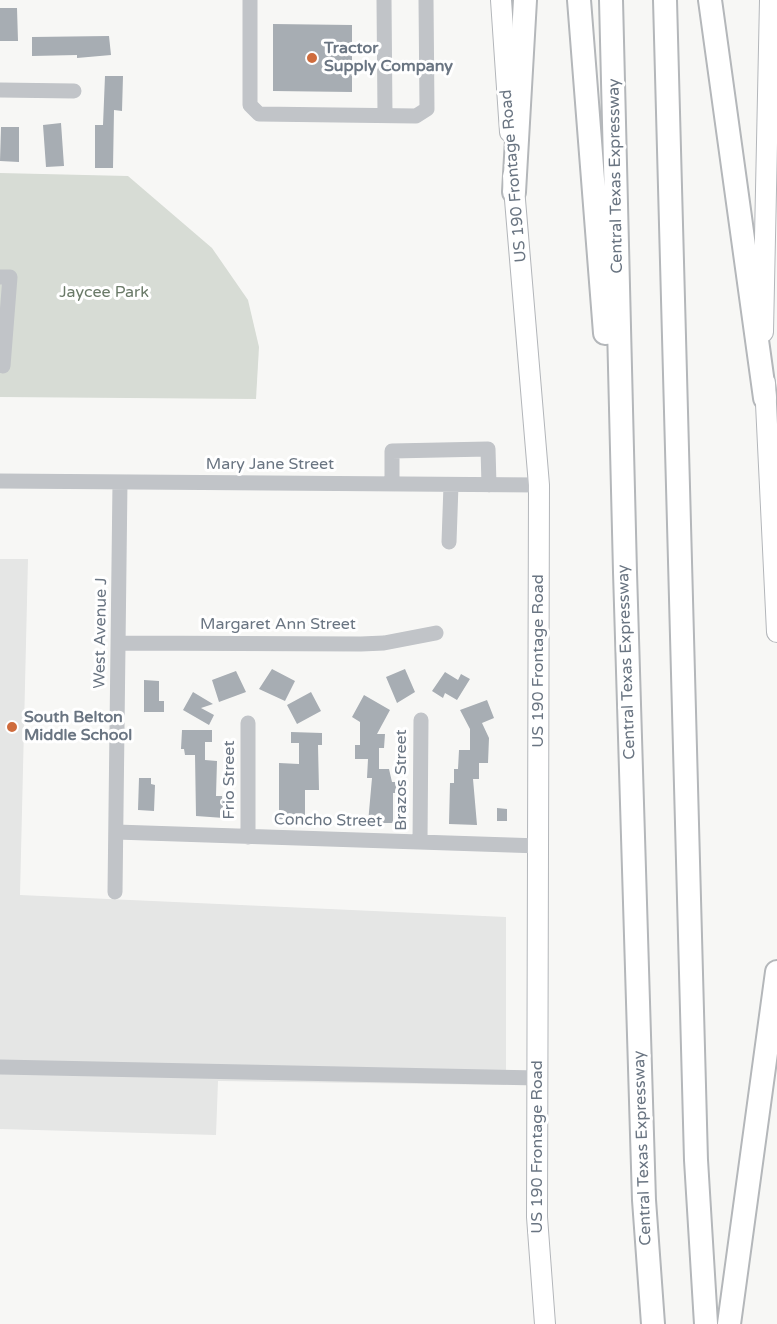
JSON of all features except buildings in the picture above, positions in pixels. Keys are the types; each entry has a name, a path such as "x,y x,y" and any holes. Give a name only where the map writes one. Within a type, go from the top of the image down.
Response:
{"highway":[{"path":"514,192 525,0"},
{"path":"579,0 625,572"},
{"name":"Central Texas Expressway","path":"611,0 644,1200 653,1324"},
{"path":"665,0 696,1160 706,1324"},
{"path":"710,0 765,398"},
{"path":"729,1324 777,972"}],"main road":[{"name":"US 190 Frontage Road","path":"501,0 514,192 536,416 539,485 540,846 537,1217 545,1324"},
{"path":"770,0 764,213 765,398 777,632"}],"street":[{"path":"250,0 250,105 259,114 416,116 427,109 426,0"},
{"path":"384,0 385,114"},
{"path":"0,90 74,91"},
{"path":"0,277 10,277 3,366 0,365"},
{"path":"392,484 392,451 488,449 489,485"},
{"name":"Mary Jane Street","path":"0,482 539,485"},
{"name":"West Avenue J","path":"115,892 120,482"},
{"path":"449,542 451,484"},
{"name":"Margaret Ann Street","path":"119,643 361,644 384,643 436,633"},
{"name":"Brazos Street","path":"420,841 421,720"},
{"name":"Frio Street","path":"248,723 249,837"},
{"name":"Concho Street","path":"116,832 540,846"},
{"path":"0,1067 538,1078"}],"shaded area":[{"name":"South Belton Middle School","path":"0,559 28,559 20,895 506,917 506,1085 218,1081 216,1135 0,1129"}],"green space":[{"name":"Jaycee Park","path":"0,173 128,176 212,248 248,300 259,347 256,399 0,397"}],"place":[{"name":"Tractor Supply Company","path":"312,58"},
{"name":"South Belton Middle School","path":"12,727"}]}
